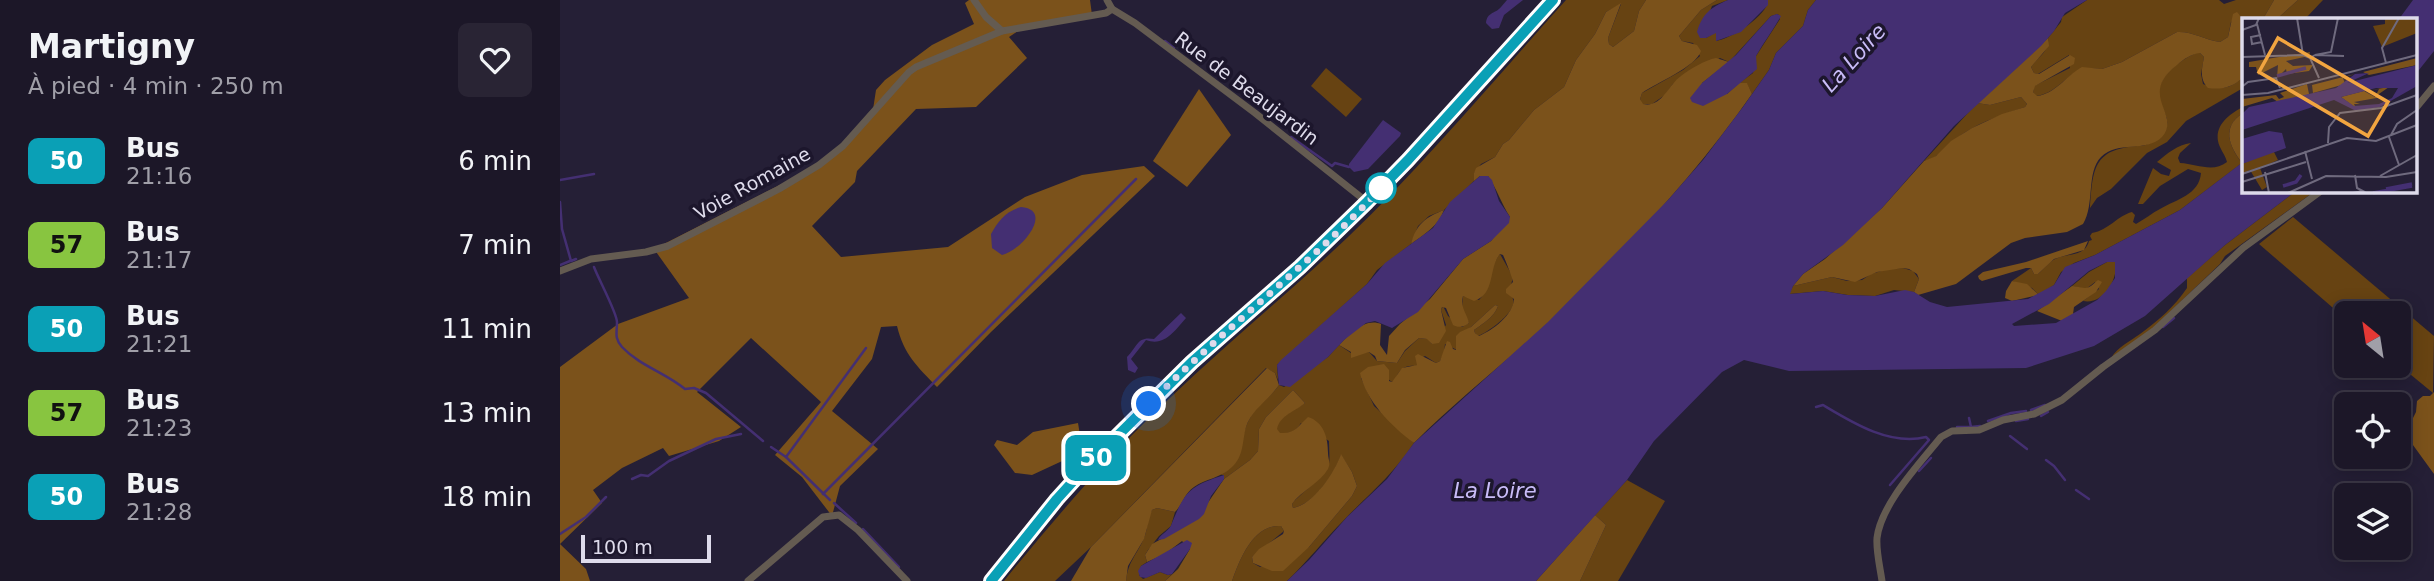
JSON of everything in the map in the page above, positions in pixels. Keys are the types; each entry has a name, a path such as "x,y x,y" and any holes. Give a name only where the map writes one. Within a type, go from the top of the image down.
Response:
{"main road":[{"path":"991,581 1057,499 1120,433 1207,348 1300,267 1367,202 1553,0"}],"street":[{"path":"974,0 986,17 1002,31"},
{"name":"Rue de Beaujardin","path":"1107,0 1112,9 1135,23 1255,113 1367,202"},
{"name":"Voie Romaine","path":"560,271 591,259 646,252 668,246 779,189 819,165 843,146 909,72 1002,31 1106,13 1112,9"},
{"path":"2416,108 2434,86"},
{"path":"1882,581 1877,539 1881,523 1896,496 1941,437 1952,431 1979,430 2003,420 2034,414 2062,400 2155,330 2244,248 2320,192"},
{"path":"748,581 823,517 839,515 858,530 907,581"}],"shaded area":[{"path":"969,0 1090,0 1092,15 1021,29 1009,37 1027,58 976,107 916,109 857,171 855,182 812,226 841,257 948,247 1025,197 1082,175 1144,166 1155,176 937,387 907,353 897,326 881,327 872,359 832,411 878,449 840,486 832,516 802,477 775,455 821,402 751,338 697,392 741,427 719,441 669,456 663,448 622,468 593,490 602,503 560,544 560,367 618,324 689,298 654,249 819,165 872,116 876,90 885,80 932,45 974,24 965,3"},
{"path":"1566,0 1646,0 1639,11 1634,31 1613,47 1608,38 1621,4 1606,12 1595,34 1576,60 1564,87 1534,110 1503,144 1495,157 1481,164 1474,173 1474,181 1444,210 1429,216 1418,226 1411,244 1377,270 1367,284 1277,365 1278,380 1275,373 1266,368 1055,581 1004,581 1126,441 1377,209"},
{"path":"1646,0 1717,0 1701,10 1679,36 1682,41 1697,45 1701,51 1698,57 1684,69 1642,93 1640,99 1643,104 1655,103 1685,73 1716,58 1729,62 1702,83 1727,94 1739,83 1747,83 1752,94 1706,155 1631,241 1550,321 1414,443 1397,429 1374,403 1360,373 1368,367 1384,364 1389,370 1389,381 1392,382 1402,368 1417,365 1415,356 1418,354 1436,363 1440,361 1447,341 1456,350 1456,336 1471,327 1495,305 1498,306 1494,313 1474,330 1479,336 1496,326 1510,311 1514,299 1506,293 1506,289 1513,282 1503,255 1500,254 1496,260 1486,293 1474,301 1463,296 1463,307 1469,323 1461,327 1453,325 1446,308 1442,307 1446,331 1439,343 1432,344 1427,339 1419,338 1405,350 1397,363 1377,361 1369,352 1351,358 1351,352 1339,345 1358,328 1375,322 1381,324 1380,345 1387,355 1389,336 1430,299 1463,259 1491,241 1510,217 1488,176 1480,176 1474,181 1476,168 1495,157 1503,144 1534,110 1564,87 1576,60 1595,34 1606,12 1621,3 1608,38 1613,47 1634,31 1639,11"},
{"path":"1717,0 1728,0 1712,6 1700,38 1706,38 1716,32 1716,41 1739,31 1756,19 1768,0 1816,0 1808,10 1803,26 1776,53 1769,70 1752,94 1747,84 1739,83 1753,73 1756,56 1780,19 1778,14 1771,16 1729,62 1720,58 1673,84 1665,95 1652,104 1642,104 1642,93 1683,70 1700,56 1693,43 1682,41 1679,36 1701,10"},
{"path":"2087,0 2219,0 2224,4 2236,0 2274,0 2264,18 2242,18 2242,20 2241,16 2231,22 2228,37 2220,42 2177,32 2122,62 2102,69 2082,68 2049,92 2036,96 2033,92 2034,86 2070,68 2069,55 2038,74 2034,73 2031,67 2045,50 2048,38 2062,17"},
{"path":"2274,0 2298,0 2278,18 2264,18"},
{"path":"2298,0 2323,0 2306,18 2278,18"},
{"path":"2237,12 2242,22 2242,78 2227,87 2208,88 2202,77 2204,57 2200,53 2177,65 2161,86 2160,95 2167,129 2155,142 2115,149 2101,157 2096,163 2089,208 2083,224 2067,232 2025,238 2011,243 1956,284 1918,295 1914,292 1919,279 1917,274 1903,268 1877,272 1855,282 1832,277 1793,286 1803,274 1825,259 1882,208 1924,161 1936,156 1951,141 1972,128 2025,107 2027,104 2021,97 1990,105 1977,103 2048,38 2049,46 2031,67 2034,73 2039,74 2070,55 2075,58 2074,64 2035,86 2033,92 2037,96 2055,88 2082,67 2102,69 2122,62 2177,32 2220,42 2228,37 2233,14"},
{"path":"2200,53 2204,57 2201,74 2203,84 2224,88 2242,78 2242,89 2186,121 2167,142 2147,153 2111,189 2097,198 2090,208 2092,182 2098,164 2104,157 2112,151 2151,143 2166,130 2167,120 2159,88 2166,75 2184,60"},
{"path":"1326,68 1362,99 1346,117 1311,86"},
{"path":"1199,89 1231,135 1187,187 1153,161"},
{"path":"2021,97 2027,104 2025,107 1971,129 1935,157 1924,161 1977,103 1990,105"},
{"path":"2242,108 2242,114 2232,124 2229,137 2242,163 2180,210 2095,255 2074,263 2061,272 2054,285 2039,295 2032,288 2012,281 2031,268 2034,274 2038,274 2055,259 2084,250 2092,240 2092,233 2127,214 2132,212 2135,215 2133,222 2136,224 2192,191 2201,173 2188,169 2160,186 2143,204 2138,204 2153,168 2169,176 2171,170 2157,162 2177,148 2191,143 2180,153 2180,163 2216,167 2227,162 2218,135 2221,124"},
{"path":"2242,114 2242,163 2229,137 2236,118"},
{"path":"2295,192 2314,192 2225,256 2220,264 2152,329 2111,358 2172,307 2187,288 2187,278"},
{"path":"1444,210 1435,225 1411,244 1423,222"},
{"path":"2293,217 2393,301 2334,301 2334,309 2259,244"},
{"path":"2088,241 2084,250 2054,259 2038,274 2034,274 2031,268 2026,268 1982,281 1978,276 1983,272 2026,262"},
{"path":"1500,254 1513,277 1507,289 1513,298 1513,304 1507,315 1478,336 1474,330 1494,313 1498,306 1495,305 1456,337 1457,350 1445,344 1440,361 1436,363 1425,356 1417,360 1417,365 1402,369 1392,382 1388,379 1389,370 1361,378 1374,406 1414,443 1397,465 1287,581 1232,581 1239,563 1255,537 1271,527 1281,526 1284,531 1252,557 1253,563 1260,567 1309,547 1352,496 1357,486 1341,455 1334,470 1315,495 1301,506 1293,508 1292,504 1327,468 1329,441 1301,423 1289,433 1279,433 1276,429 1284,416 1305,403 1293,390 1266,417 1259,429 1258,451 1224,479 1224,475 1221,475 1236,461 1246,427 1256,409 1279,385 1284,387 1328,357 1339,345 1351,353 1369,352 1377,361 1397,363 1419,338 1428,339 1432,344 1446,325 1441,310 1443,306 1448,316 1462,327 1469,323 1462,309 1463,296 1479,300"},
{"path":"2107,262 2116,264 2111,285 2102,296 2083,301 2099,289 2095,282 2086,289 2072,286"},
{"path":"1903,268 1913,271 1919,279 1914,292 1894,290 1875,296 1823,291 1789,294 1793,286 1832,277 1847,281 1862,280 1888,269"},
{"path":"2098,280 2102,282 2096,292 2074,307 2073,314 2062,321 2037,311 2072,286 2086,288"},
{"path":"2012,281 2027,284 2039,295 2012,301 2005,298"},
{"path":"2412,317 2434,336 2433,393 2412,376"},
{"path":"1267,368 1275,373 1279,385 1248,421 1236,463 1223,474 1194,487 1175,512 1157,508 1152,510 1144,539 1128,566 1126,581 1071,581 1091,547"},
{"path":"1293,390 1305,403 1285,417 1277,429 1280,433 1289,432 1308,417 1313,419 1326,436 1329,463 1325,474 1300,495 1292,504 1293,508 1301,506 1315,494 1334,470 1341,454 1357,486 1352,496 1309,547 1283,571 1272,571 1253,563 1252,557 1259,549 1283,534 1281,526 1271,527 1255,537 1244,553 1232,581 1165,581 1178,569 1190,549 1182,541 1165,554 1147,562 1145,555 1152,544 1178,530 1205,507 1224,479 1250,460 1258,451 1259,429 1266,417"},
{"path":"2434,392 2434,474 2411,442 2411,422 2417,401 2423,396 2430,396"},
{"path":"1078,423 1081,441 1073,456 1032,475 1015,473 994,445 997,440 1017,445 1033,432"},
{"path":"1627,480 1665,501 1618,581 1580,581 1606,525 1595,515"},
{"path":"1157,508 1175,512 1171,526 1159,536 1145,555 1147,562 1141,566 1139,575 1143,579 1160,572 1172,574 1165,581 1126,581 1131,563 1145,535 1150,513"},
{"path":"1595,515 1606,525 1580,581 1536,581"},
{"path":"560,544 586,569 590,581 560,581"}],"water":[{"path":"1507,0 1523,0 1504,15 1499,28 1492,29 1486,23 1488,17"},
{"path":"1728,0 1768,0 1768,5 1741,32 1716,41 1716,33 1700,38 1697,32 1705,16 1712,8"},
{"name":"La Loire","path":"1816,0 2087,0 2065,13 2041,46 1954,126 1882,208 1843,245 1803,274 1790,294 1823,291 1875,296 1905,290 1947,307 2028,299 2054,285 2065,267 2095,255 2180,210 2242,163 2242,192 2295,192 2225,245 2145,316 2094,346 2026,368 1789,371 1744,360 1722,372 1654,441 1627,480 1536,581 1287,581 1387,479 1414,443 1548,322 1668,200 1703,160 1743,107 1769,70 1776,53 1803,26 1808,10","holes":["2107,262 2115,262 2115,278 2097,300 2056,323 2012,324 2049,304 2089,271"]},
{"path":"2413,0 2434,0 2434,51 2416,74 2416,18 2400,18"},
{"path":"1771,16 1781,16 1756,56 1757,69 1727,94 1703,106 1692,102 1690,98 1702,83 1736,55"},
{"path":"1383,120 1401,133 1400,136 1368,169 1354,172 1349,164"},
{"path":"1480,176 1488,176 1492,180 1499,201 1510,217 1509,223 1491,241 1463,259 1418,312 1392,328 1375,321 1366,323 1290,387 1279,385 1277,365 1281,360 1367,284 1385,263 1433,228 1450,202"},
{"path":"1021,207 1031,210 1035,215 1035,222 1018,246 1002,255 992,248 991,234 1003,217"},
{"path":"1181,313 1186,318 1174,332 1159,341 1146,340 1131,359 1138,368 1135,373 1128,370 1127,357 1138,343 1148,338 1154,339"},
{"path":"1224,475 1199,519 1158,540 1171,526 1190,491"},
{"path":"1187,540 1192,543 1190,549 1172,574 1160,572 1146,578 1140,577 1138,571 1141,566"}],"waterway":[{"path":"1165,41 1174,48"},
{"path":"1291,137 1332,166 1335,163 1349,167"},
{"path":"560,180 594,174"},
{"path":"823,494 1136,179"},
{"path":"560,202 562,229 571,261 576,259"},
{"path":"560,265 570,261"},
{"path":"594,267 614,311 619,344 637,359 685,389 694,388 706,393 763,441"},
{"path":"2163,327 2174,318"},
{"path":"771,447 786,457 866,348"},
{"path":"1816,407 1823,405 1886,436 1912,439 1926,437 1929,440 1890,485"},
{"path":"2031,410 2045,405"},
{"path":"1988,421 2026,411"},
{"path":"2041,416 2048,412"},
{"path":"1969,418 1971,427 1980,426"},
{"path":"2016,421 2028,419"},
{"path":"1957,427 1971,427"},
{"path":"632,479 641,475 648,476 669,461 716,439 741,434"},
{"path":"2010,436 2027,449"},
{"path":"786,457 830,500"},
{"path":"1919,471 1931,458"},
{"path":"2046,460 2065,480"},
{"path":"2076,490 2089,499"},
{"path":"560,534 586,517 606,497"},
{"path":"834,503 856,523"},
{"path":"863,529 899,567"}],"bus line":[{"name":"50","path":"991,581 1086,467 1163,389 1300,267 1367,202 1553,0"}],"route":[{"path":"1149,404 1207,348 1300,267 1381,188"}]}
